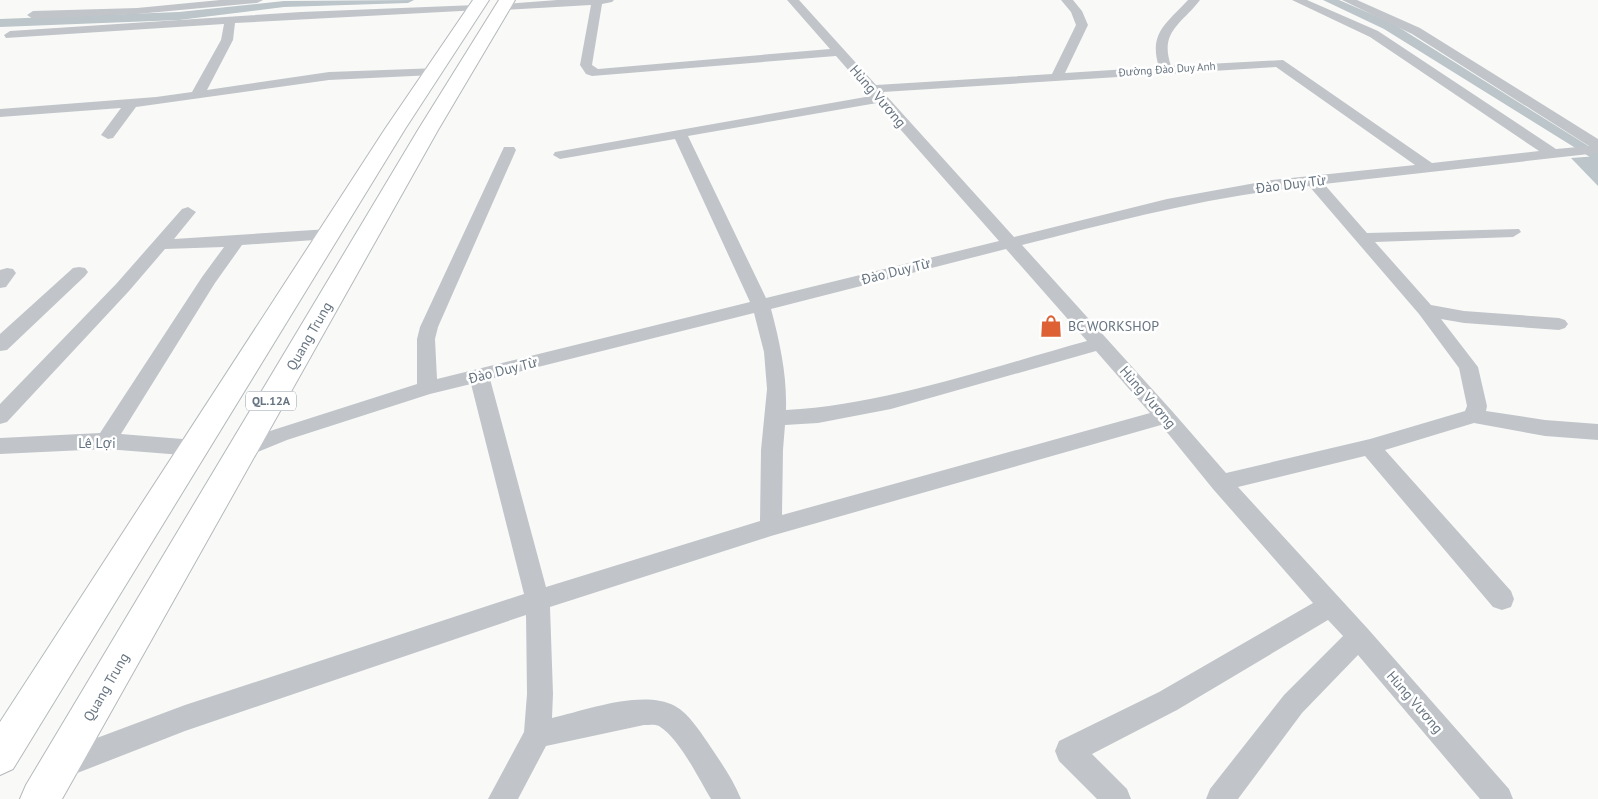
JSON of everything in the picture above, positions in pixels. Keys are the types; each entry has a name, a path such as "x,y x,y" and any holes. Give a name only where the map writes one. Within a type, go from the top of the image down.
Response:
{"highway":[{"name":"QL.12A","path":"0,756 395,129 434,71 492,4"},
{"name":"Quang Trung","path":"40,799 428,130 492,4"},
{"path":"395,129 428,130"},
{"path":"195,448 243,450"}],"street":[{"path":"136,12 152,0"},
{"path":"33,16 136,12 258,0"},
{"path":"10,35 363,11 608,0"},
{"name":"Hùng Vương","path":"792,0 841,52 876,94 1165,416 1221,483 1359,637 1499,799"},
{"path":"1057,76 1082,25 1076,11 1067,0"},
{"path":"1166,70 1160,56 1160,42 1164,33 1194,0"},
{"path":"1298,0 1374,34 1557,154 1598,150"},
{"path":"1348,0 1416,31 1598,145"},
{"path":"597,1 586,59 588,68 597,73 841,52"},
{"path":"197,96 227,40 230,20"},
{"name":"Đường Đào Duy Anh","path":"560,155 680,135 876,94 1057,76 1279,63 1430,168"},
{"path":"0,113 131,104 320,77 434,71"},
{"path":"108,135 131,104"},
{"path":"680,135 761,306 776,371 776,418 772,450 771,527"},
{"path":"427,388 426,339 429,326 509,150"},
{"name":"Đào Duy Từ","path":"243,450 280,435 427,388 1204,196 1313,181 1557,154"},
{"path":"1313,181 1426,310 1468,367 1477,406 1474,416"},
{"path":"0,417 161,244 188,212"},
{"path":"1363,238 1514,232"},
{"path":"161,244 237,241 329,234"},
{"path":"106,442 208,281 237,241"},
{"path":"0,345 79,272"},
{"path":"1426,310 1464,317 1559,324"},
{"path":"776,418 818,416 891,402 1100,344"},
{"path":"479,376 497,451 538,600 540,694 538,735 502,799"},
{"path":"60,765 185,718 538,600 771,527 1165,416"},
{"path":"1221,483 1370,447 1474,416 1545,428 1598,432"},
{"name":"Lê Lợi","path":"0,446 106,442 195,448"},
{"path":"1370,447 1502,599"},
{"path":"1117,799 1069,751 1168,701 1330,606"},
{"path":"1220,799 1250,763 1293,704 1359,637"},
{"path":"538,735 636,712 651,712 665,715 679,726 728,799"}],"shaded area":[{"path":"1598,156 1598,186 1571,158"}],"waterway":[{"path":"0,23 179,16 284,4 408,0"},
{"path":"1329,0 1388,26 1598,158"}],"place":[{"name":"BC WORKSHOP","path":"1051,326"}]}
